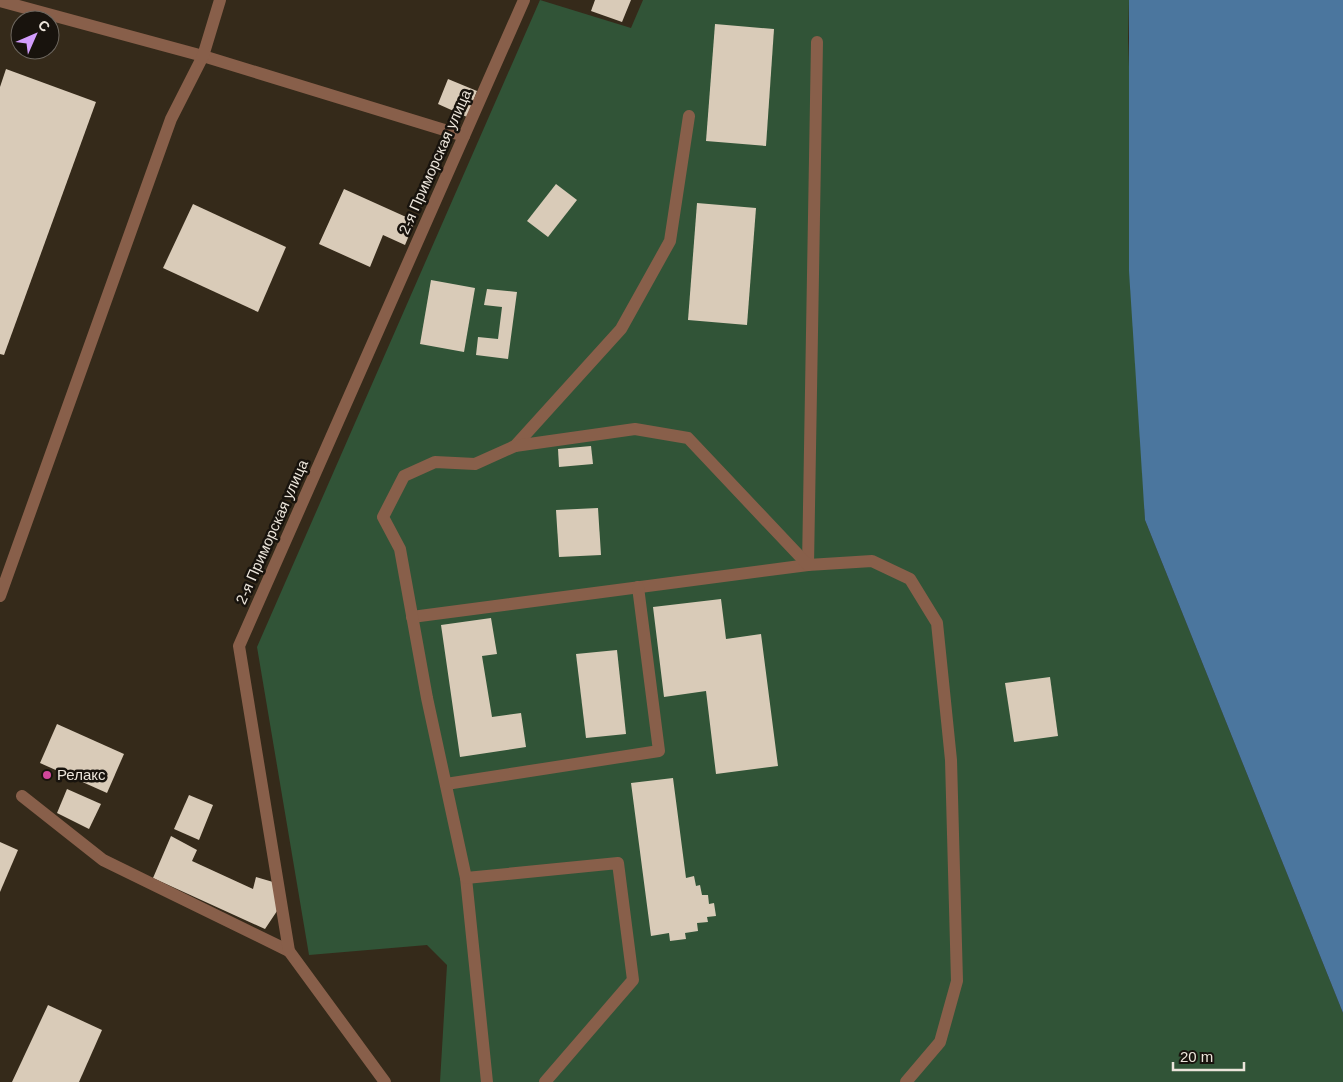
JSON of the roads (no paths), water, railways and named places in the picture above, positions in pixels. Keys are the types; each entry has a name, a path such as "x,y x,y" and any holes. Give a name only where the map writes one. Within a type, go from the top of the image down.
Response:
{"street":[{"path":"0,596 171,119 204,56 220,0"},
{"name":"2-я Приморская улица","path":"385,1082 289,951 239,646 524,0"},
{"path":"0,1 204,56 464,136"},
{"path":"808,565 817,42"},
{"path":"515,446 621,329 670,241 689,116"},
{"path":"487,1082 466,878 427,698 400,548 383,517 404,476 435,462 475,464 515,446 635,429 688,438 808,565"},
{"path":"412,616 808,565 872,561 910,579 936,623 952,760 956,981 940,1042 906,1082"},
{"path":"446,784 659,751 638,587"},
{"path":"22,796 103,860 289,951"},
{"path":"466,878 618,863 633,980 546,1082"}],"water":[{"path":"1129,0 1343,0 1343,1013 1145,520 1129,271"}],"place":[{"name":"Релакс","path":"47,775"}]}
